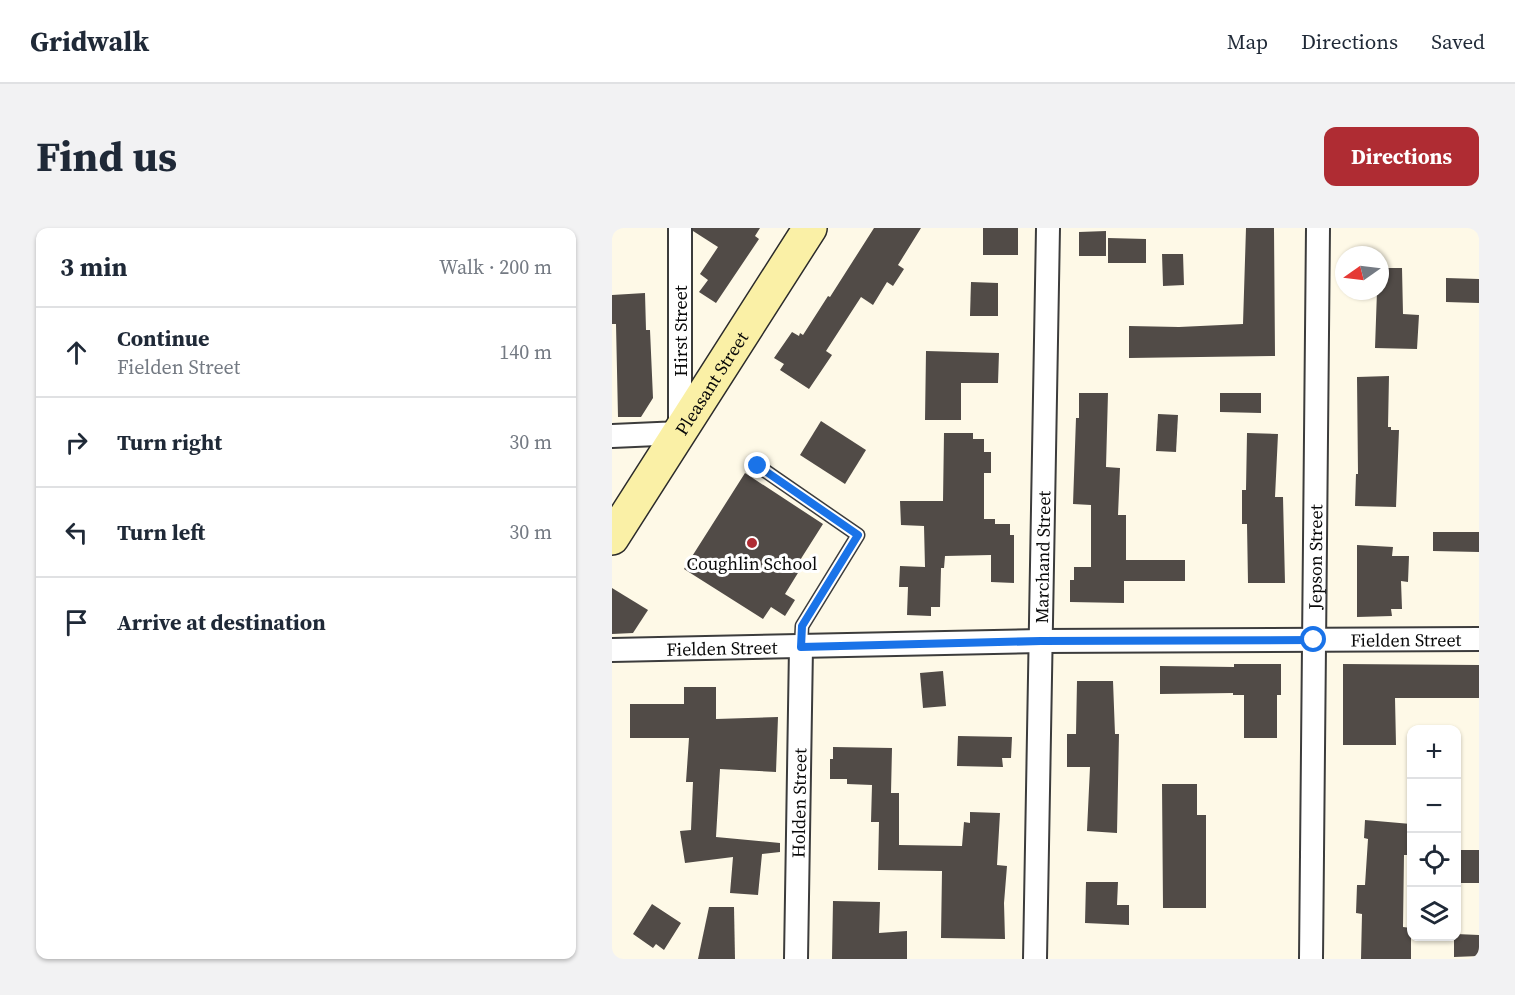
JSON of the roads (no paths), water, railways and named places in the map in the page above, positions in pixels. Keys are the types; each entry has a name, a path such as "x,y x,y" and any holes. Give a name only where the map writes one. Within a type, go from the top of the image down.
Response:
{"street":[{"name":"Hirst Street","path":"680,228 680,433"},
{"name":"Pleasant Street","path":"612,538 810,228"},
{"name":"Marchand Street","path":"1035,959 1048,228"},
{"name":"Jepson Street","path":"1311,959 1318,228"},
{"path":"612,436 680,433"},
{"name":"Fielden Street","path":"612,650 1041,641 1479,639"},
{"name":"Holden Street","path":"796,959 801,647"}],"lane":[{"path":"758,466 858,535 802,626 801,647"}],"place":[{"name":"Coughlin School","path":"752,543"}]}
